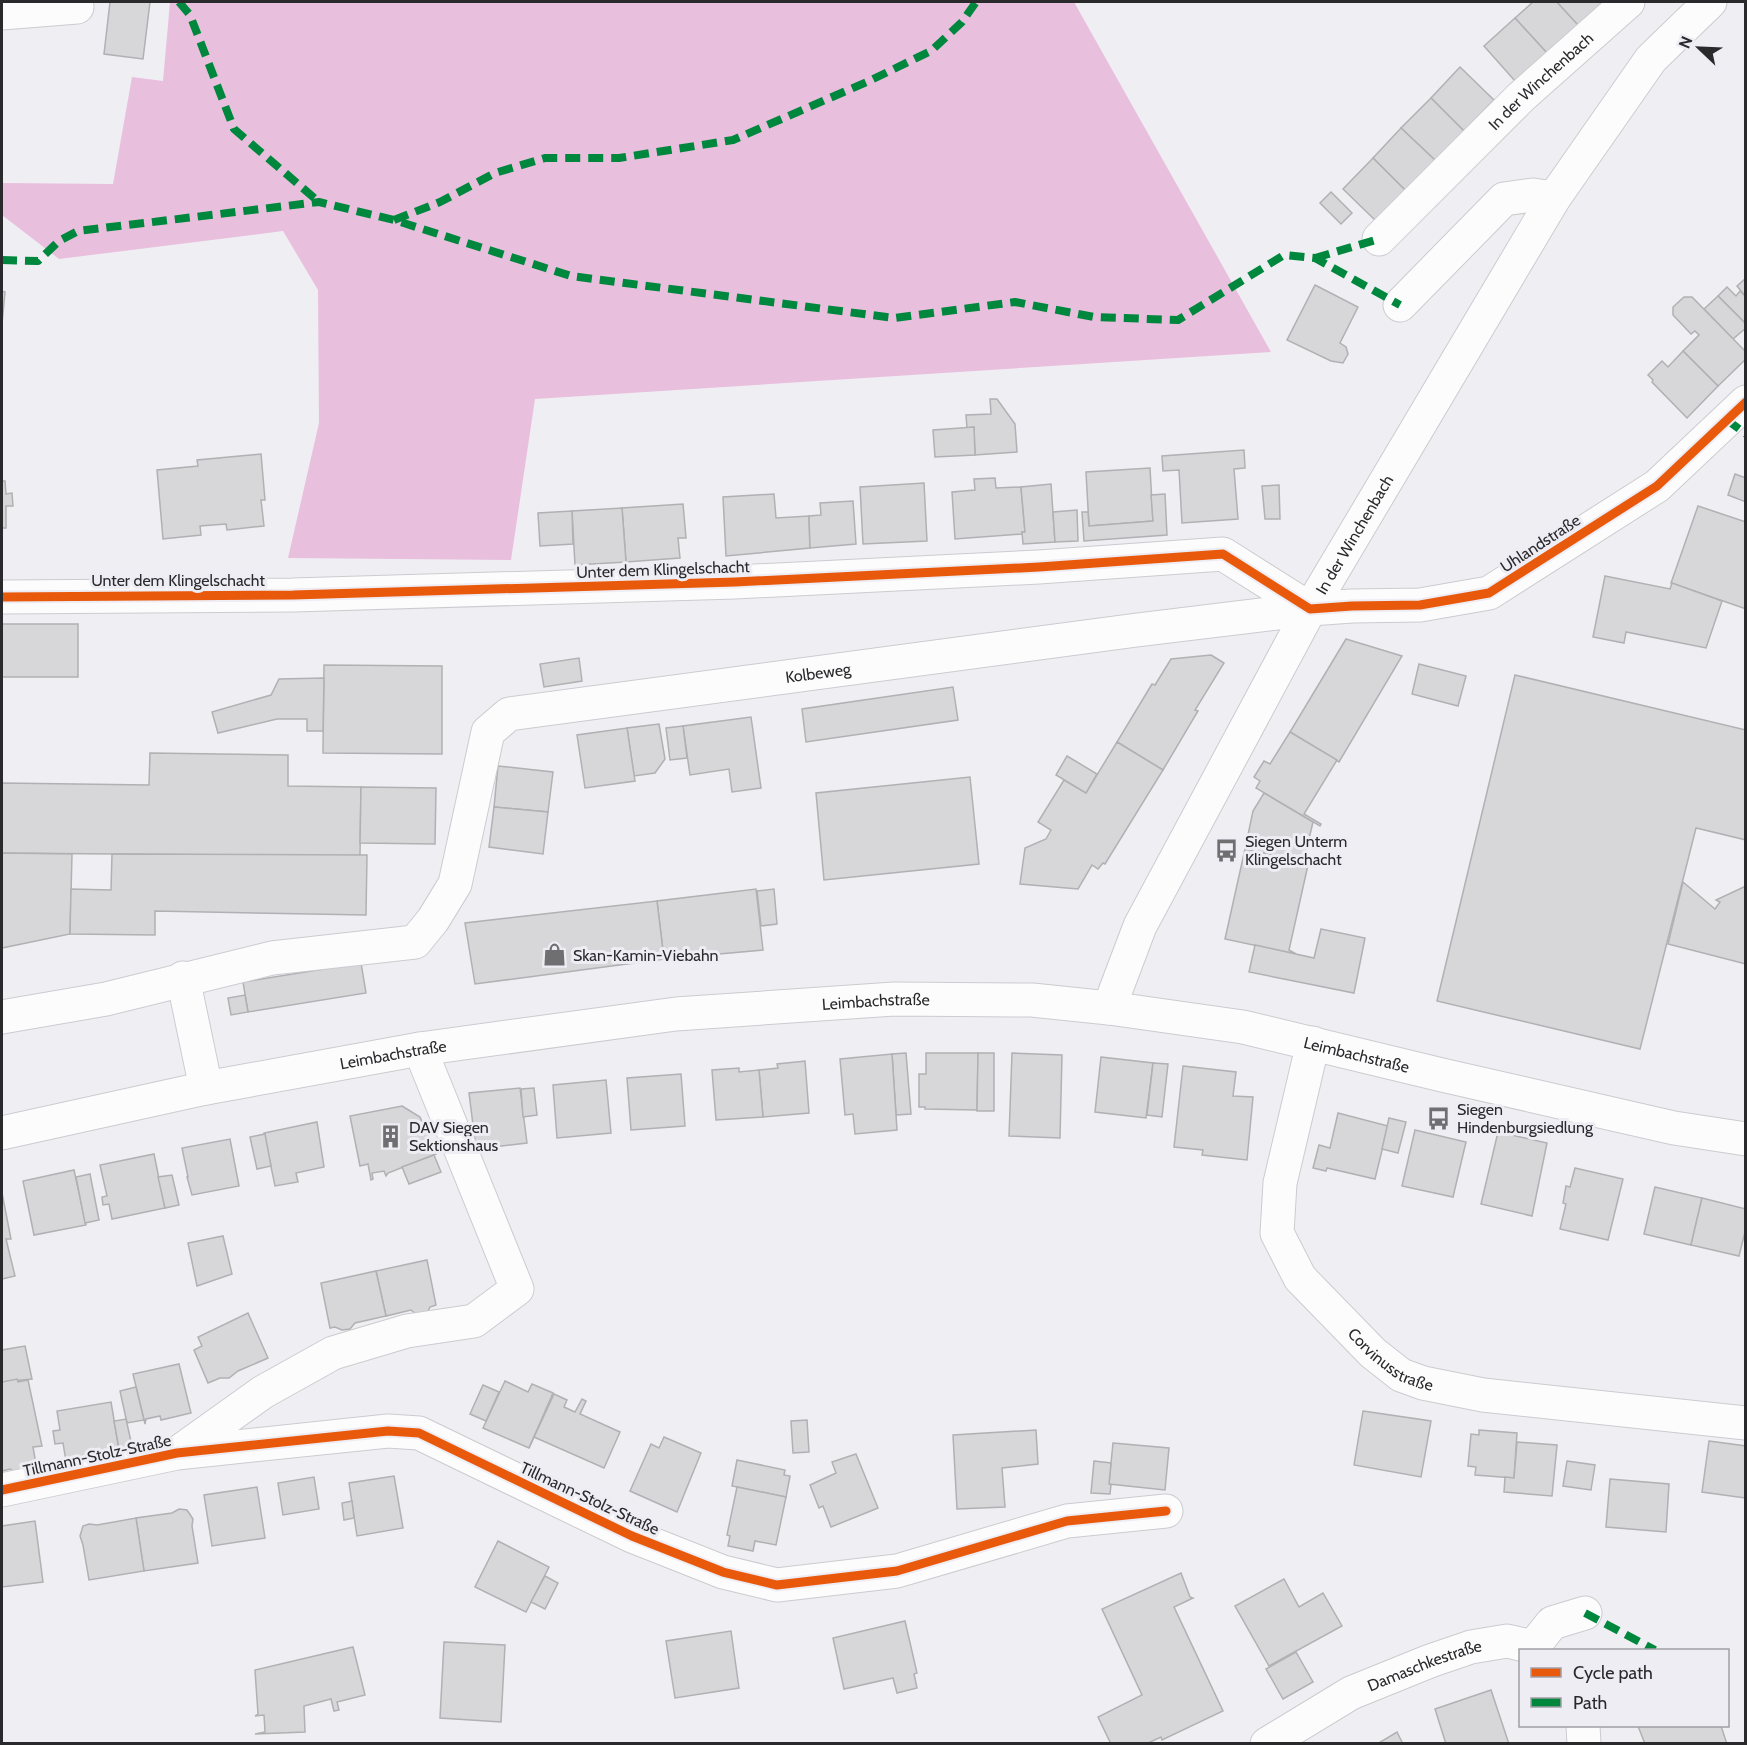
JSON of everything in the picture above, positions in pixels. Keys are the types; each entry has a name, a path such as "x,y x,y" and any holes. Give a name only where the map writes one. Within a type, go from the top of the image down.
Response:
{"street":[{"name":"In der Winchenbach","path":"1379,239 1521,98 1628,2"},
{"name":"In der Winchenbach","path":"1109,1008 1140,926 1310,609 1554,198 1651,59 1710,2"},
{"path":"2,13 77,7"},
{"path":"1400,305 1504,200 1533,195 1554,198"},
{"name":"Uhlandstraße","path":"1310,609 1420,605 1489,593 1657,486 1746,402"},
{"name":"Unter dem Klingelschacht","path":"2,597 293,595 735,582 1039,567 1222,554 1310,609"},
{"name":"Kolbeweg","path":"183,978 272,958 415,942 433,920 456,884 488,732 509,714 1310,609"},
{"path":"2,1017 106,999 183,978 207,1088"},
{"name":"Leimbachstraße","path":"2,1133 207,1088 420,1049 676,1014 894,999 1032,1000 1109,1008 1243,1027 1674,1128 1746,1139"},
{"name":"Corvinusstraße","path":"1313,1043 1280,1183 1277,1233 1300,1278 1373,1353 1401,1375 1443,1388 1483,1395 1746,1423"},
{"name":"Tillmann-Stolz-Straße","path":"177,1453 263,1392 333,1353 407,1331 474,1321 517,1289 420,1049"},
{"name":"Tillmann-Stolz-Straße","path":"2,1490 177,1453 388,1431 419,1433 632,1536 723,1572 777,1584 897,1571 1066,1521 1166,1510"},
{"name":"Damaschkestraße","path":"1267,1743 1351,1693 1430,1661 1471,1647 1507,1641 1536,1649 1552,1623 1585,1612"},
{"path":"1583,1727 1584,1743"}],"shaded area":[{"path":"170,2 1074,2 1271,352 535,399 511,560 288,558 319,423 318,290 283,231 59,259 2,215 2,183 113,184 132,77 163,81"}],"building":[{"path":"110,2 150,2 143,59 104,54"},
{"path":"1533,2 1557,2 1579,26 1547,53 1515,18"},
{"path":"1557,2 1604,2 1579,26"},
{"path":"1515,18 1547,53 1515,81 1484,46"},
{"path":"1460,67 1494,100 1464,131 1431,98"},
{"path":"1431,98 1464,131 1437,162 1401,128"},
{"path":"1401,128 1437,162 1406,191 1373,158"},
{"path":"1373,158 1406,191 1377,222 1343,189"},
{"path":"1331,192 1352,213 1341,224 1320,203"},
{"path":"1746,278 1746,297 1737,286"},
{"path":"1315,285 1358,307 1340,343 1346,347 1348,354 1343,363 1331,361 1287,340"},
{"path":"1727,287 1736,296 1740,291 1746,297 1746,324 1718,296"},
{"path":"2,291 5,292 2,324"},
{"path":"1718,296 1746,324 1746,328 1733,339 1704,309"},
{"path":"1684,297 1692,297 1746,352 1746,359 1718,386 1683,351 1699,335 1695,331 1691,334 1673,315 1673,307"},
{"path":"1683,351 1718,386 1687,418 1648,375 1662,361 1668,367"},
{"path":"990,399 997,399 1015,424 1017,452 975,455 974,427 967,428 966,415 991,414"},
{"path":"974,427 975,455 935,457 933,430"},
{"path":"1244,450 1245,468 1234,469 1238,519 1182,523 1179,470 1163,471 1162,456"},
{"path":"261,454 265,500 261,500 264,526 227,530 226,524 200,526 201,535 163,539 157,470 198,466 197,460"},
{"path":"1150,468 1153,521 1089,526 1086,472"},
{"path":"1735,474 1746,478 1746,502 1728,495"},
{"path":"995,478 996,488 1021,487 1025,532 955,539 952,492 975,490 974,479"},
{"path":"2,481 5,481 6,494 12,493 13,506 6,506 6,528 2,528"},
{"path":"924,483 927,541 863,544 860,487"},
{"path":"1051,484 1055,542 1023,544 1022,532 1025,532 1021,487"},
{"path":"1279,485 1280,519 1265,519 1262,486"},
{"path":"774,494 776,518 809,516 810,548 726,556 723,497"},
{"path":"1165,494 1167,535 1084,541 1082,512 1088,512 1089,526 1153,521 1151,495"},
{"path":"853,501 856,544 810,548 809,516 821,515 820,503"},
{"path":"683,504 686,538 678,538 680,558 626,562 622,508"},
{"path":"1698,506 1746,522 1746,609 1671,583"},
{"path":"622,508 626,562 575,565 572,511"},
{"path":"1077,510 1078,541 1055,542 1053,512"},
{"path":"572,511 573,544 540,546 538,513"},
{"path":"1605,576 1670,589 1672,583 1722,601 1706,648 1626,632 1624,643 1593,637"},
{"path":"2,624 78,624 78,677 2,677"},
{"path":"1346,639 1402,656 1339,762 1290,732"},
{"path":"1211,655 1224,663 1195,710 1198,711 1163,770 1117,742 1152,684 1155,685 1171,659"},
{"path":"579,658 582,681 544,687 540,664"},
{"path":"1419,664 1466,676 1458,706 1412,694"},
{"path":"324,665 442,666 442,754 323,753"},
{"path":"1515,675 1746,730 1746,840 1696,828 1640,1049 1437,1001"},
{"path":"324,678 323,731 307,731 307,719 277,719 218,733 212,712 271,695 279,679"},
{"path":"953,687 958,720 806,742 802,709"},
{"path":"751,717 761,788 732,792 729,769 690,775 683,726"},
{"path":"659,724 665,759 655,773 634,776 627,728"},
{"path":"683,726 687,758 670,760 666,728"},
{"path":"627,728 635,781 585,788 577,735"},
{"path":"1290,732 1337,760 1304,814 1321,824 1320,826 1256,788 1260,781 1254,777 1264,761 1270,764"},
{"path":"1117,742 1163,770 1105,864 1103,863 1098,869 1092,865 1078,889 1020,884 1025,848 1046,839 1051,830 1038,822 1064,780 1086,793"},
{"path":"150,753 288,755 288,786 361,787 360,856 2,853 2,783 149,785"},
{"path":"1067,756 1097,774 1086,793 1056,775"},
{"path":"498,766 553,772 548,812 494,807"},
{"path":"970,777 979,864 824,880 816,793"},
{"path":"361,787 436,788 435,844 360,843"},
{"path":"1264,793 1313,822 1304,860 1311,863 1245,849 1253,811"},
{"path":"494,807 548,812 543,854 489,847"},
{"path":"1245,849 1315,864 1308,865 1289,950 1296,954 1225,939"},
{"path":"2,853 72,854 70,934 2,948"},
{"path":"112,854 367,855 366,915 155,911 155,935 70,934 71,889 111,890"},
{"path":"1683,882 1715,909 1720,902 1716,900 1746,886 1746,964 1668,944"},
{"path":"756,889 763,950 664,959 657,901"},
{"path":"774,889 777,924 761,926 757,891"},
{"path":"657,901 664,959 475,984 465,923"},
{"path":"1321,929 1365,938 1354,993 1249,972 1255,945 1314,958"},
{"path":"361,963 366,993 248,1012 243,982"},
{"path":"245,995 248,1012 231,1015 228,998"},
{"path":"906,1053 911,1114 896,1115 892,1054"},
{"path":"926,1053 978,1053 977,1110 919,1107 919,1074 926,1074"},
{"path":"978,1053 994,1053 994,1111 977,1111"},
{"path":"1012,1053 1062,1055 1060,1138 1009,1136"},
{"path":"892,1054 897,1130 855,1134 853,1114 845,1115 840,1059"},
{"path":"1101,1057 1153,1063 1146,1118 1095,1112"},
{"path":"805,1061 809,1113 763,1117 759,1070 778,1068 777,1064"},
{"path":"1153,1063 1168,1064 1162,1117 1147,1115"},
{"path":"1183,1066 1236,1072 1233,1096 1253,1097 1247,1160 1202,1155 1203,1150 1174,1147"},
{"path":"739,1068 739,1072 759,1070 763,1117 716,1120 712,1070"},
{"path":"681,1074 685,1126 631,1130 627,1078"},
{"path":"606,1080 611,1133 557,1138 553,1085"},
{"path":"520,1088 527,1143 476,1149 469,1093"},
{"path":"534,1088 537,1115 523,1117 521,1089"},
{"name":"DAV Siegen Sektionshaus","path":"402,1106 420,1117 436,1154 388,1173 386,1176 384,1171 372,1173 373,1179 371,1180 368,1164 360,1166 350,1116"},
{"path":"1338,1113 1388,1126 1375,1179 1327,1168 1326,1171 1313,1168 1319,1145 1330,1148"},
{"path":"1389,1118 1406,1122 1398,1153 1382,1149"},
{"path":"317,1122 324,1167 296,1173 298,1182 275,1186 264,1133"},
{"path":"1415,1130 1466,1142 1453,1197 1402,1186"},
{"path":"1498,1132 1547,1143 1532,1216 1481,1204"},
{"path":"265,1134 271,1166 257,1169 250,1137"},
{"path":"230,1139 239,1186 192,1195 182,1148"},
{"path":"154,1154 165,1208 112,1219 109,1204 103,1205 102,1197 107,1196 100,1165"},
{"path":"434,1155 441,1172 409,1184 402,1167"},
{"path":"1575,1168 1623,1179 1608,1240 1560,1229 1566,1204 1563,1203 1566,1186 1570,1187"},
{"path":"74,1170 86,1225 34,1235 23,1181"},
{"path":"90,1174 99,1220 85,1223 76,1177"},
{"path":"172,1175 179,1205 165,1208 158,1177"},
{"path":"1655,1187 1702,1198 1691,1245 1644,1234"},
{"path":"2,1193 11,1239 6,1239 15,1276 2,1279"},
{"path":"1702,1198 1746,1209 1746,1228 1739,1256 1691,1245"},
{"path":"223,1236 232,1274 197,1286 188,1243"},
{"path":"427,1260 436,1305 430,1307 427,1313 417,1315 411,1310 386,1316 376,1271"},
{"path":"376,1271 386,1316 355,1323 350,1329 330,1328 321,1283"},
{"path":"248,1313 268,1358 238,1371 229,1378 220,1378 208,1383 194,1350 202,1346 198,1337"},
{"path":"25,1346 32,1379 2,1382 2,1350"},
{"path":"179,1364 191,1413 161,1420 160,1416 146,1419 145,1424 133,1374"},
{"path":"17,1379 18,1382 28,1380 42,1446 33,1447 36,1464 32,1468 14,1472 10,1469 2,1471 2,1382"},
{"path":"505,1381 528,1392 532,1384 553,1393 529,1448 483,1428"},
{"path":"483,1385 499,1392 486,1421 470,1414"},
{"path":"136,1387 144,1420 127,1423 120,1391"},
{"path":"554,1394 567,1400 564,1407 575,1412 582,1399 586,1401 580,1414 620,1432 604,1468 534,1437"},
{"path":"111,1402 119,1449 66,1461 63,1443 55,1444 53,1431 60,1430 57,1411"},
{"path":"1363,1411 1431,1421 1421,1477 1354,1465"},
{"path":"126,1419 132,1446 119,1449 114,1421"},
{"path":"807,1420 809,1452 793,1453 791,1421"},
{"path":"1036,1430 1038,1464 1002,1468 1005,1507 957,1509 953,1435"},
{"path":"1479,1430 1517,1433 1514,1478 1475,1475 1476,1467 1468,1466 1471,1434 1479,1435"},
{"path":"664,1437 701,1453 677,1512 630,1491 651,1444 659,1448"},
{"path":"1709,1441 1746,1446 1745,1498 1702,1492"},
{"path":"1517,1442 1557,1445 1552,1496 1504,1492 1505,1477 1514,1478"},
{"path":"1113,1443 1169,1448 1165,1490 1109,1484"},
{"path":"856,1454 878,1508 831,1527 823,1506 819,1508 810,1485 836,1473 832,1462"},
{"path":"737,1460 785,1470 784,1475 790,1476 786,1497 732,1486"},
{"path":"1094,1461 1111,1463 1110,1494 1091,1493"},
{"path":"1567,1461 1595,1465 1591,1490 1563,1486"},
{"path":"394,1476 403,1528 357,1536 349,1483"},
{"path":"314,1477 319,1509 283,1515 278,1483"},
{"path":"1610,1479 1669,1484 1666,1532 1606,1527"},
{"path":"257,1487 265,1538 212,1546 204,1495"},
{"path":"737,1487 786,1497 776,1545 755,1541 753,1551 728,1546 730,1536 727,1535"},
{"path":"352,1501 354,1518 344,1520 342,1503"},
{"path":"179,1509 187,1510 193,1519 198,1563 144,1571 136,1518 172,1513"},
{"path":"136,1518 144,1571 89,1580 80,1536 83,1526"},
{"path":"35,1521 43,1582 2,1587 2,1526"},
{"path":"498,1541 549,1567 526,1612 475,1587"},
{"path":"1181,1573 1190,1597 1193,1598 1174,1607 1223,1711 1162,1740 1161,1737 1146,1744 1111,1744 1098,1717 1142,1695 1102,1609"},
{"path":"545,1576 558,1583 545,1609 531,1602"},
{"path":"1284,1579 1299,1607 1323,1593 1342,1626 1269,1666 1235,1606"},
{"path":"905,1621 917,1673 914,1674 917,1688 897,1693 893,1678 844,1689 833,1638"},
{"path":"731,1631 739,1688 675,1698 666,1641"},
{"path":"444,1642 505,1645 501,1722 440,1718"},
{"path":"353,1647 365,1695 337,1702 339,1710 334,1711 331,1699 304,1706 305,1732 255,1734 265,1732 264,1715 255,1716 258,1714 255,1670"},
{"path":"1296,1652 1313,1682 1283,1699 1266,1669"},
{"path":"1491,1690 1509,1744 1446,1744 1435,1709"},
{"path":"1638,1727 1721,1727 1727,1744 1645,1744"},
{"path":"1397,1732 1403,1744 1377,1744"}],"marked path":[{"path":"179,2 190,15 234,129 319,202"},
{"path":"394,220 440,202 495,173 545,158 619,158 733,140 869,81 931,51 962,22 976,2"},
{"path":"2,260 38,261 59,241 78,231 319,202 394,220 571,276 894,318 1015,302 1094,317 1178,320 1284,255 1315,258 1400,305"},
{"path":"1315,258 1379,239"},
{"path":"1727,420 1746,434"},
{"path":"1585,1613 1653,1649"}],"cycle path":[{"path":"2,597 293,595 735,582 1039,567 1223,554 1310,609 1420,605 1489,593 1657,486 1746,402"},
{"path":"2,1490 177,1453 388,1431 419,1433 632,1536 723,1572 777,1585 897,1571 1067,1521 1166,1511"}],"place":[{"name":"Siegen Unterm Klingelschacht","path":"1227,850"},
{"name":"Skan-Kamin-Viebahn","path":"555,955"},
{"name":"Siegen Hindenburgsiedlung","path":"1439,1118"},
{"name":"DAV Siegen Sektionshaus","path":"391,1136"}]}
